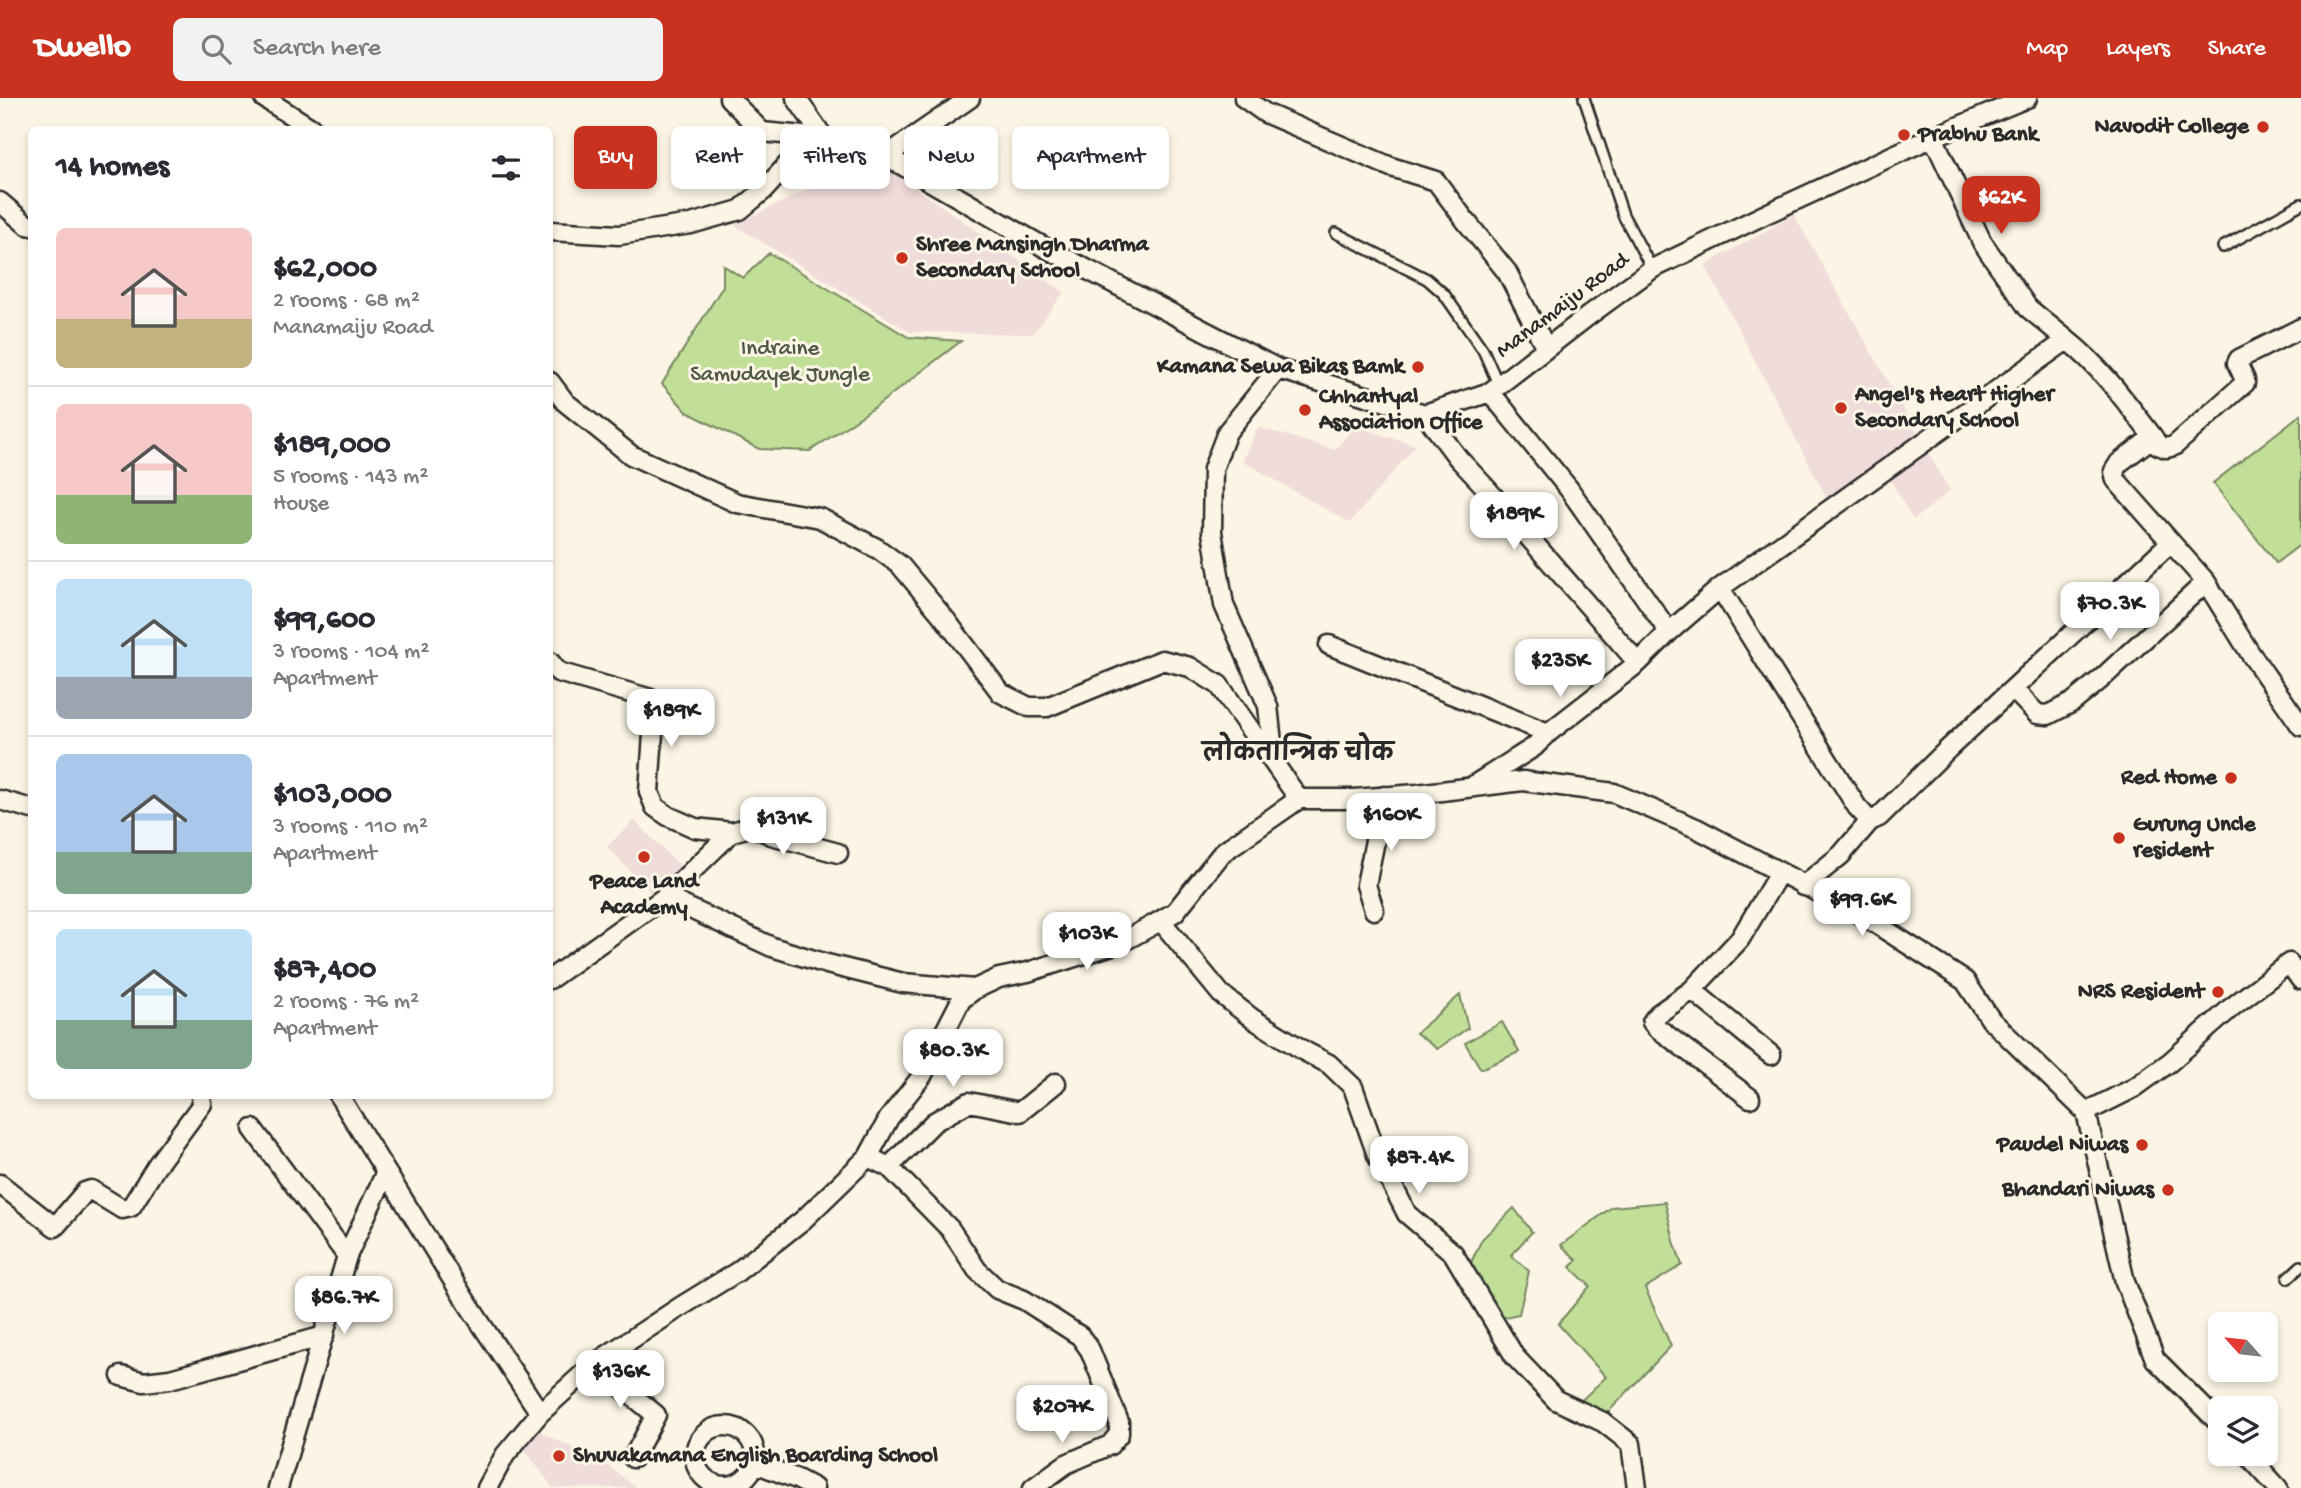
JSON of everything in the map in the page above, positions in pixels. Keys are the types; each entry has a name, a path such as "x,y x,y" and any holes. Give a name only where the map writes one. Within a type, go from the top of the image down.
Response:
{"street":[{"path":"264,98 308,126"},
{"path":"729,98 762,132 780,134"},
{"path":"796,98 816,126"},
{"path":"890,153 970,98"},
{"path":"1244,98 1265,113 1391,167 1436,181 1507,272 1546,348"},
{"name":"Manamaiju Road","path":"1425,414 1495,389 1652,269 1933,137 2027,98"},
{"path":"1933,137 1982,242 2028,308 2081,351 2116,390 2158,445 2166,448 2175,446 2245,383 2237,363 2239,359 2301,328"},
{"path":"890,158 1044,247 1278,369 1425,414 1458,458 1638,663"},
{"path":"553,231 619,235 691,224 740,210 780,172"},
{"path":"0,202 28,225"},
{"path":"1468,789 1534,747 1638,663 1720,588 2067,340"},
{"path":"1274,765 1268,706 1224,605 1212,532 1213,469 1227,432 1278,369"},
{"path":"553,386 565,402 631,455 737,503 820,518 878,549 900,565 1001,693 1028,707 1047,706 1162,660 1190,667 1219,685 1299,799"},
{"path":"1495,389 1669,632"},
{"path":"2153,437 2119,463 2114,471 2116,480 2206,582 2250,653 2301,726"},
{"path":"1804,886 1841,855 1870,821 1879,817 2171,542"},
{"path":"2013,689 2037,714 2048,715 2073,702 2206,582"},
{"path":"1720,588 1857,807 1870,821"},
{"path":"1329,645 1548,733"},
{"path":"553,666 558,672 651,699 654,719 649,792 655,807 695,828 732,832 754,826 771,835 838,853"},
{"path":"487,1488 505,1455 540,1413 594,1364 737,1272 803,1220 868,1157 889,1118 922,1076 961,1000 975,989 999,978 1028,972 1122,942 1161,921 1175,912 1223,852 1299,799 1354,799 1468,789 1523,781 1614,793 1696,828 1867,918 1965,981 1992,1020 2086,1112 2125,1282 2155,1359 2208,1412"},
{"path":"1374,910 1366,885 1384,796"},
{"path":"0,800 28,809"},
{"path":"553,977 665,897 732,832"},
{"path":"1750,1098 1652,1022 1658,1014 1692,990 1740,939 1779,873"},
{"path":"665,897 772,947 827,964 903,983 975,989"},
{"path":"1161,921 1221,994 1253,1019 1329,1064 1353,1087 1377,1155 1407,1214 1453,1253 1515,1357 1556,1400 1603,1422 1630,1444 1637,1488"},
{"path":"2086,1112 2134,1088 2170,1062 2232,1007 2289,963 2301,980"},
{"path":"1692,990 1771,1055"},
{"path":"889,1167 934,1122 969,1102 1020,1112 1056,1083"},
{"path":"0,1184 55,1227 85,1192 91,1190 127,1210 131,1208 202,1104 201,1099"},
{"path":"341,1099 464,1298 540,1413"},
{"path":"253,1129 347,1256"},
{"path":"868,1157 889,1167 950,1228 977,1270 997,1289 1024,1300 1080,1336 1090,1350 1119,1422 1119,1434 1110,1445 1066,1464 1033,1488"},
{"path":"278,1488 347,1256 386,1174"},
{"path":"121,1376 144,1381 170,1379 324,1336"},
{"path":"594,1364 656,1415 633,1458"},
{"path":"755,1463 814,1488"},
{"path":"2258,1466 2278,1488"}],"lane":[{"path":"1584,98 1623,215 1652,269"},
{"path":"2223,247 2301,204"},
{"path":"1336,233 1436,286 1483,350 1495,389"},
{"path":"2288,1278 2301,1266"}],"shaded area":[{"name":"Shree Mansingh Dharma Secondary School","path":"890,171 904,180 904,189 917,189 1064,292 1033,334 910,332 734,225 808,189 890,189"},
{"name":"Angel's Heart Higher Secondary School","path":"1794,215 1950,491 1913,520 1881,463 1828,500 1705,265"},
{"path":"1354,426 1416,445 1350,523 1242,461 1258,427 1335,450"},
{"name":"Peace Land Academy","path":"634,820 681,867 653,895 607,847"},
{"name":"Shuvakamana English Boarding School","path":"536,1430 606,1464 637,1488 553,1488 523,1447"}],"green space":[{"name":"Indraine Samudayek Jungle","path":"769,253 908,337 961,341 878,405 810,451 759,449 687,412 662,384 723,286 723,265 743,278"},
{"path":"2301,414 2301,544 2276,563 2213,483"},
{"path":"1460,995 1468,1028 1437,1049 1416,1033"},
{"path":"1502,1022 1519,1052 1481,1069 1465,1043"},
{"path":"1665,1202 1682,1265 1645,1288 1671,1346 1595,1426 1571,1410 1606,1377 1558,1324 1590,1286 1570,1267 1577,1260 1561,1245 1612,1207"},
{"path":"1514,1208 1532,1232 1511,1255 1529,1271 1519,1314 1501,1318 1467,1271 1482,1239"}],"place":[{"name":"Navodit College","path":"2263,127"},
{"name":"Prabhu Bank","path":"1904,135"},
{"name":"Shree Mansingh Dharma Secondary School","path":"902,258"},
{"name":"Kamana Sewa Bikas Bamk","path":"1418,367"},
{"name":"Angel's Heart Higher Secondary School","path":"1841,408"},
{"name":"Chhantyal Association Office","path":"1305,410"},
{"name":"Red Home","path":"2231,778"},
{"name":"Gurung Uncle resident","path":"2119,838"},
{"name":"Peace Land Academy","path":"644,857"},
{"name":"NRS Resident","path":"2218,992"},
{"name":"Paudel Niwas","path":"2142,1145"},
{"name":"Bhandari Niwas","path":"2168,1190"},
{"name":"Shuvakamana English Boarding School","path":"559,1456"}],"district":[{"name":"लोकतान्त्रिक चोक","path":"1298,755"}]}
